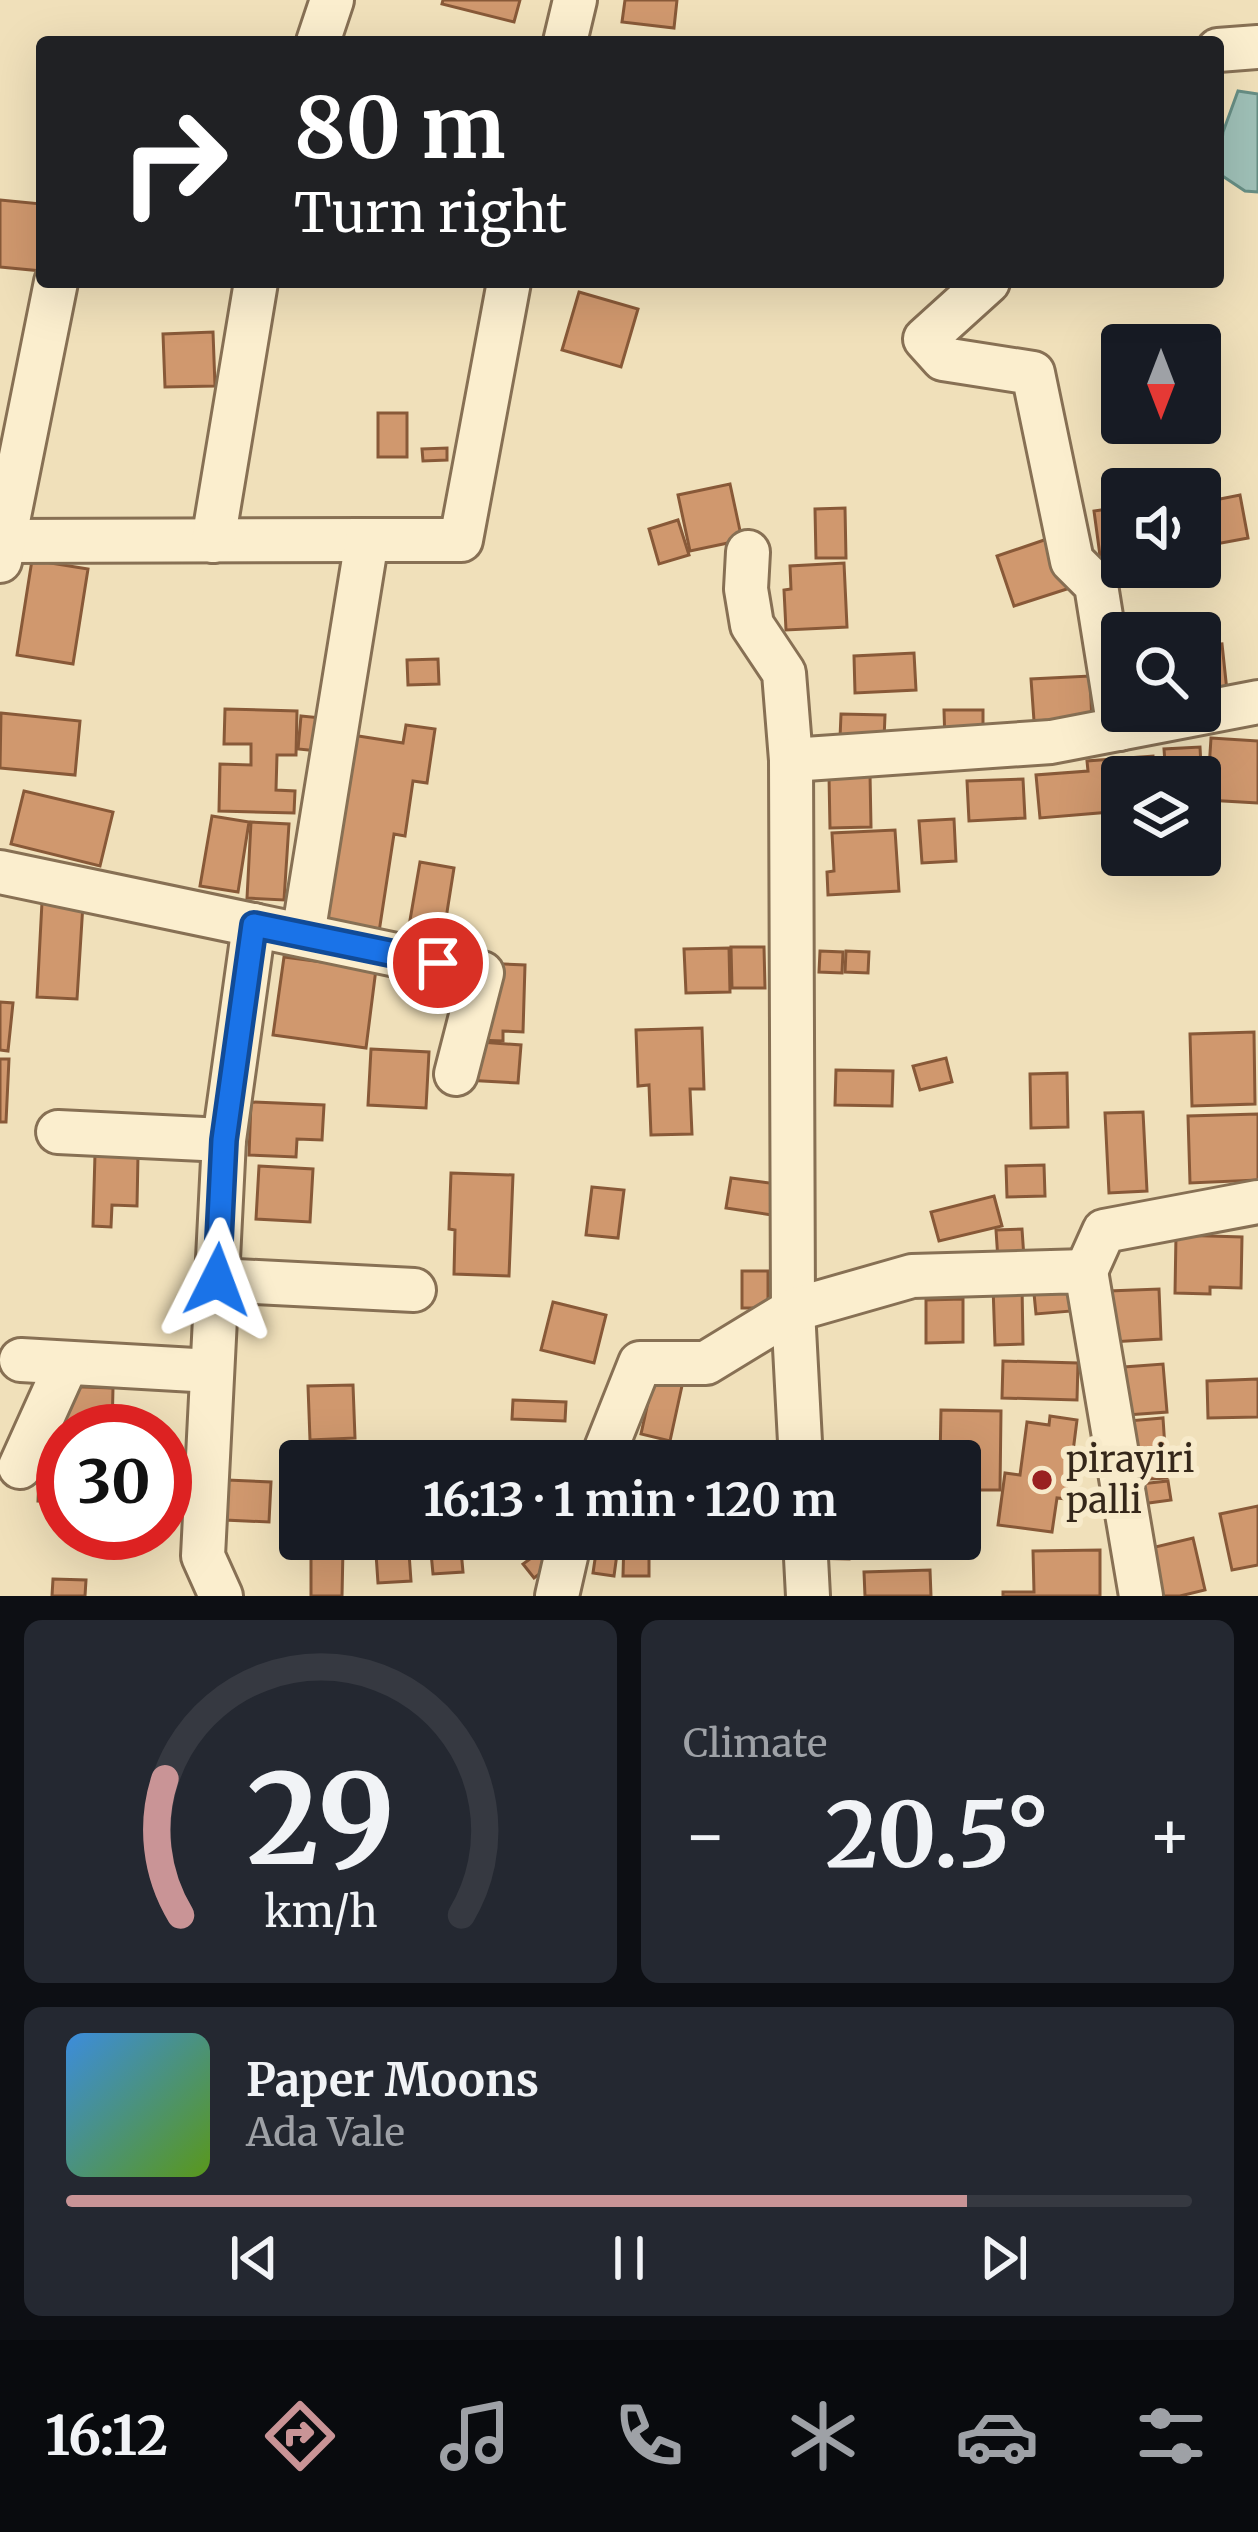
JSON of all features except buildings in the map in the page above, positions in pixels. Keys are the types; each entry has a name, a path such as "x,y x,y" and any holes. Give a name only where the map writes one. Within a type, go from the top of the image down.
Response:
{"street":[{"path":"320,36 332,0"},
{"path":"566,36 575,0"},
{"path":"1224,50 1258,47"},
{"path":"55,288 2,551 213,541 461,540 508,288"},
{"path":"213,541 255,288"},
{"path":"981,288 925,339 943,359 1033,373 1072,561 1096,585 1101,616"},
{"path":"303,935 367,540"},
{"path":"748,552 746,589 752,625 784,673 791,760 793,1310 800,1440"},
{"path":"1221,709 1258,702"},
{"path":"791,760 1052,742 1104,732"},
{"path":"0,872 482,973 456,1075"},
{"path":"220,1596 203,1556 212,1371 224,1140 254,925"},
{"path":"58,1132 224,1140"},
{"path":"1141,1596 1086,1271 1104,1232 1258,1202"},
{"path":"609,1440 640,1363 706,1363 793,1310 912,1276 1086,1271"},
{"path":"217,1280 414,1290"},
{"path":"21,1360 212,1371"},
{"path":"20,1466 67,1363"},
{"path":"557,1596 565,1560"},
{"path":"806,1560 808,1596"}],"water":[{"path":"1238,91 1258,94 1258,192 1245,191 1224,177 1224,129"}],"place":[{"name":"pirayiri palli","path":"1042,1480"}],"route":[{"path":"217,1280 224,1140 254,925 438,963"}]}
